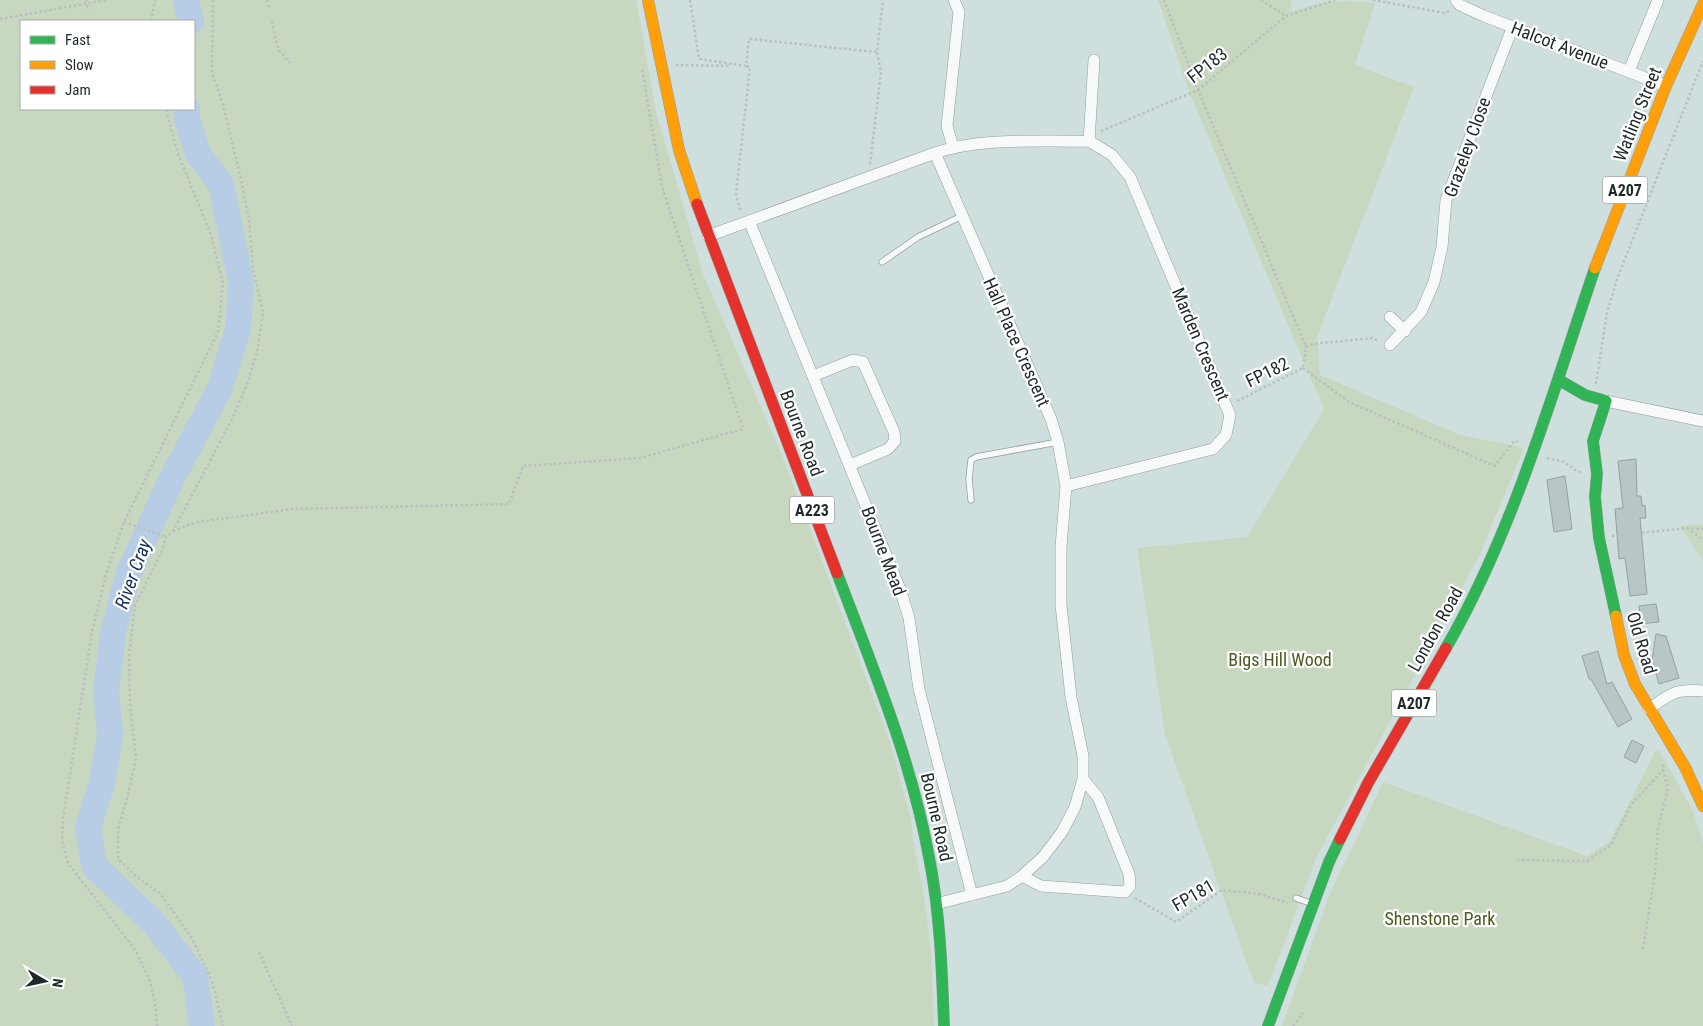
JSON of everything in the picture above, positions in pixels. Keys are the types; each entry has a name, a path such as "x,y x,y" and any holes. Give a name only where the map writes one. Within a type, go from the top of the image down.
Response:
{"main road":[{"name":"Bourne Road","path":"648,0 679,150 708,236 891,715 906,763 926,841 936,904 944,1026"},
{"name":"Watling Street","path":"1559,380 1601,250 1666,86 1703,4"},
{"path":"1559,380 1585,395 1606,401"},
{"name":"London Road","path":"1268,1026 1329,862 1368,783 1457,629 1491,562 1516,501 1559,380"},
{"name":"Old Road","path":"1606,401 1605,442 1597,474 1595,497 1599,538 1624,655 1635,684 1685,767 1703,806"}],"street":[{"path":"953,147 947,126 958,12 954,0"},
{"name":"Watling Street","path":"1629,71 1658,0"},
{"name":"Halcot Avenue","path":"1458,3 1666,86"},
{"name":"Grazeley Close","path":"1390,345 1422,312 1434,282 1442,247 1446,200 1513,26"},
{"path":"708,236 747,224 868,176 953,147 997,143 1089,140 1094,60"},
{"name":"Marden Crescent","path":"1066,486 1213,449 1226,435 1230,415 1130,177 1112,155 1089,140"},
{"name":"Hall Place Crescent","path":"935,153 1051,419 1058,442 1066,486 1061,547 1061,605 1072,698 1083,756 1083,779 1075,807 1062,832 1043,857 1022,876 1007,886 936,904"},
{"name":"Bourne Mead","path":"747,224 813,376 900,589 908,618 921,698 972,895"},
{"path":"1390,317 1405,331"},
{"path":"813,376 853,360 863,362 884,407 894,432 895,441 892,446 850,465"},
{"path":"1606,401 1703,421"},
{"path":"1649,709 1670,694 1682,690 1703,691"},
{"path":"1022,876 1041,886 1124,892 1130,886 1129,874 1098,797 1083,779"}],"lane":[{"path":"882,262 918,237 962,216"},
{"path":"971,500 969,479 972,460 976,457 1058,442"},
{"path":"1296,898 1311,907"}],"path":[{"path":"0,19 106,0"},
{"path":"151,20 155,0"},
{"path":"173,531 233,417 248,382 257,352 263,313 253,269 249,220 241,179 222,101 212,73 213,0"},
{"path":"267,0 269,8"},
{"path":"690,0 699,59 718,61 732,66"},
{"path":"868,176 881,72 877,52 883,0"},
{"path":"1164,0 1198,90 1306,347"},
{"path":"1262,0 1286,16"},
{"name":"FP183","path":"1089,140 1096,133 1198,90 1286,16 1335,0"},
{"path":"1373,0 1444,13 1458,3"},
{"path":"87,2 88,11"},
{"path":"272,21 278,49 292,64"},
{"path":"746,66 749,39 877,52"},
{"path":"223,1026 212,981 192,938 160,893 140,880 118,859 118,829 136,758 130,702 129,655 135,605 162,551 166,537 173,531 198,522 293,508 509,504 523,466 640,458 743,429 662,187 641,59"},
{"path":"1594,398 1607,313 1617,278 1703,61"},
{"path":"660,64 750,66 736,194 747,224"},
{"path":"156,1026 155,1003 150,981 136,951 68,863 62,841 63,819 92,632 105,578 124,522 218,332 223,283 211,235 178,151 166,110"},
{"name":"FP182","path":"1227,406 1303,368 1306,347 1313,344 1372,338 1390,345"},
{"path":"1303,368 1349,402 1495,466 1514,441 1521,443 1522,452 1564,462 1578,472 1597,474"},
{"path":"124,522 166,537"},
{"path":"1687,528 1703,540"},
{"path":"1599,538 1687,528 1703,529"},
{"path":"1643,949 1655,874 1658,828 1668,788 1663,770 1665,755 1673,749"},
{"path":"1517,860 1587,860 1611,845 1631,805 1663,770"},
{"name":"FP181","path":"1124,892 1176,922 1222,890 1259,894 1311,907"},
{"path":"259,952 292,1026"},
{"path":"1293,1026 1303,1013"}],"green space":[{"path":"0,0 636,0 656,112 703,274 784,460 890,742 911,820 913,841 924,896 931,951 934,1026 0,1026"},
{"name":"Bigs Hill Wood","path":"1158,0 1292,0 1290,12 1332,2 1375,3 1355,65 1414,87 1317,337 1320,375 1460,435 1524,448 1479,556 1316,858 1268,986 1254,983 1165,735 1137,548 1247,537 1324,409 1190,94"},
{"path":"1703,524 1703,561 1680,526"},
{"name":"Shenstone Park","path":"1659,750 1693,811 1703,843 1703,1026 1282,1026 1329,896 1383,782 1587,856 1609,842 1655,752"}],"building":[{"path":"1636,459 1637,496 1641,496 1642,506 1645,505 1646,518 1640,518 1647,594 1630,596 1625,558 1619,559 1615,509 1623,508 1618,461"},
{"path":"1565,476 1572,529 1554,532 1547,480"},
{"path":"1656,604 1659,622 1641,624 1639,606"},
{"path":"1656,634 1666,636 1679,678 1659,684 1652,660"},
{"path":"1598,651 1607,684 1612,682 1632,719 1618,727 1591,679 1589,679 1582,656"},
{"path":"1632,740 1644,746 1636,763 1624,757"}],"waterway":[{"name":"River Cray","path":"186,0 191,20"},
{"name":"River Cray","path":"187,110 187,119 198,154 221,184 241,283 238,329 220,388 171,480 128,575 113,632 106,691 110,735 102,783 88,827 94,866 154,923 195,976 202,1026"}],"traffic: fast":[{"path":"1446,648 1492,557 1530,462 1595,268"},
{"path":"1559,380 1585,395 1606,401"},
{"path":"1606,401 1593,441 1597,474 1595,497 1599,538 1616,616"},
{"path":"837,573 877,678 901,748 921,820 933,878 938,920 944,1026"},
{"path":"1268,1026 1329,862 1340,839"}],"traffic: slow":[{"path":"648,0 679,150 697,204"},
{"path":"1595,268 1666,86 1703,4"},
{"path":"1616,616 1624,655 1635,684 1685,767 1703,806"}],"traffic: jam":[{"path":"697,204 837,573"},
{"path":"1340,839 1368,783 1446,648"}]}
